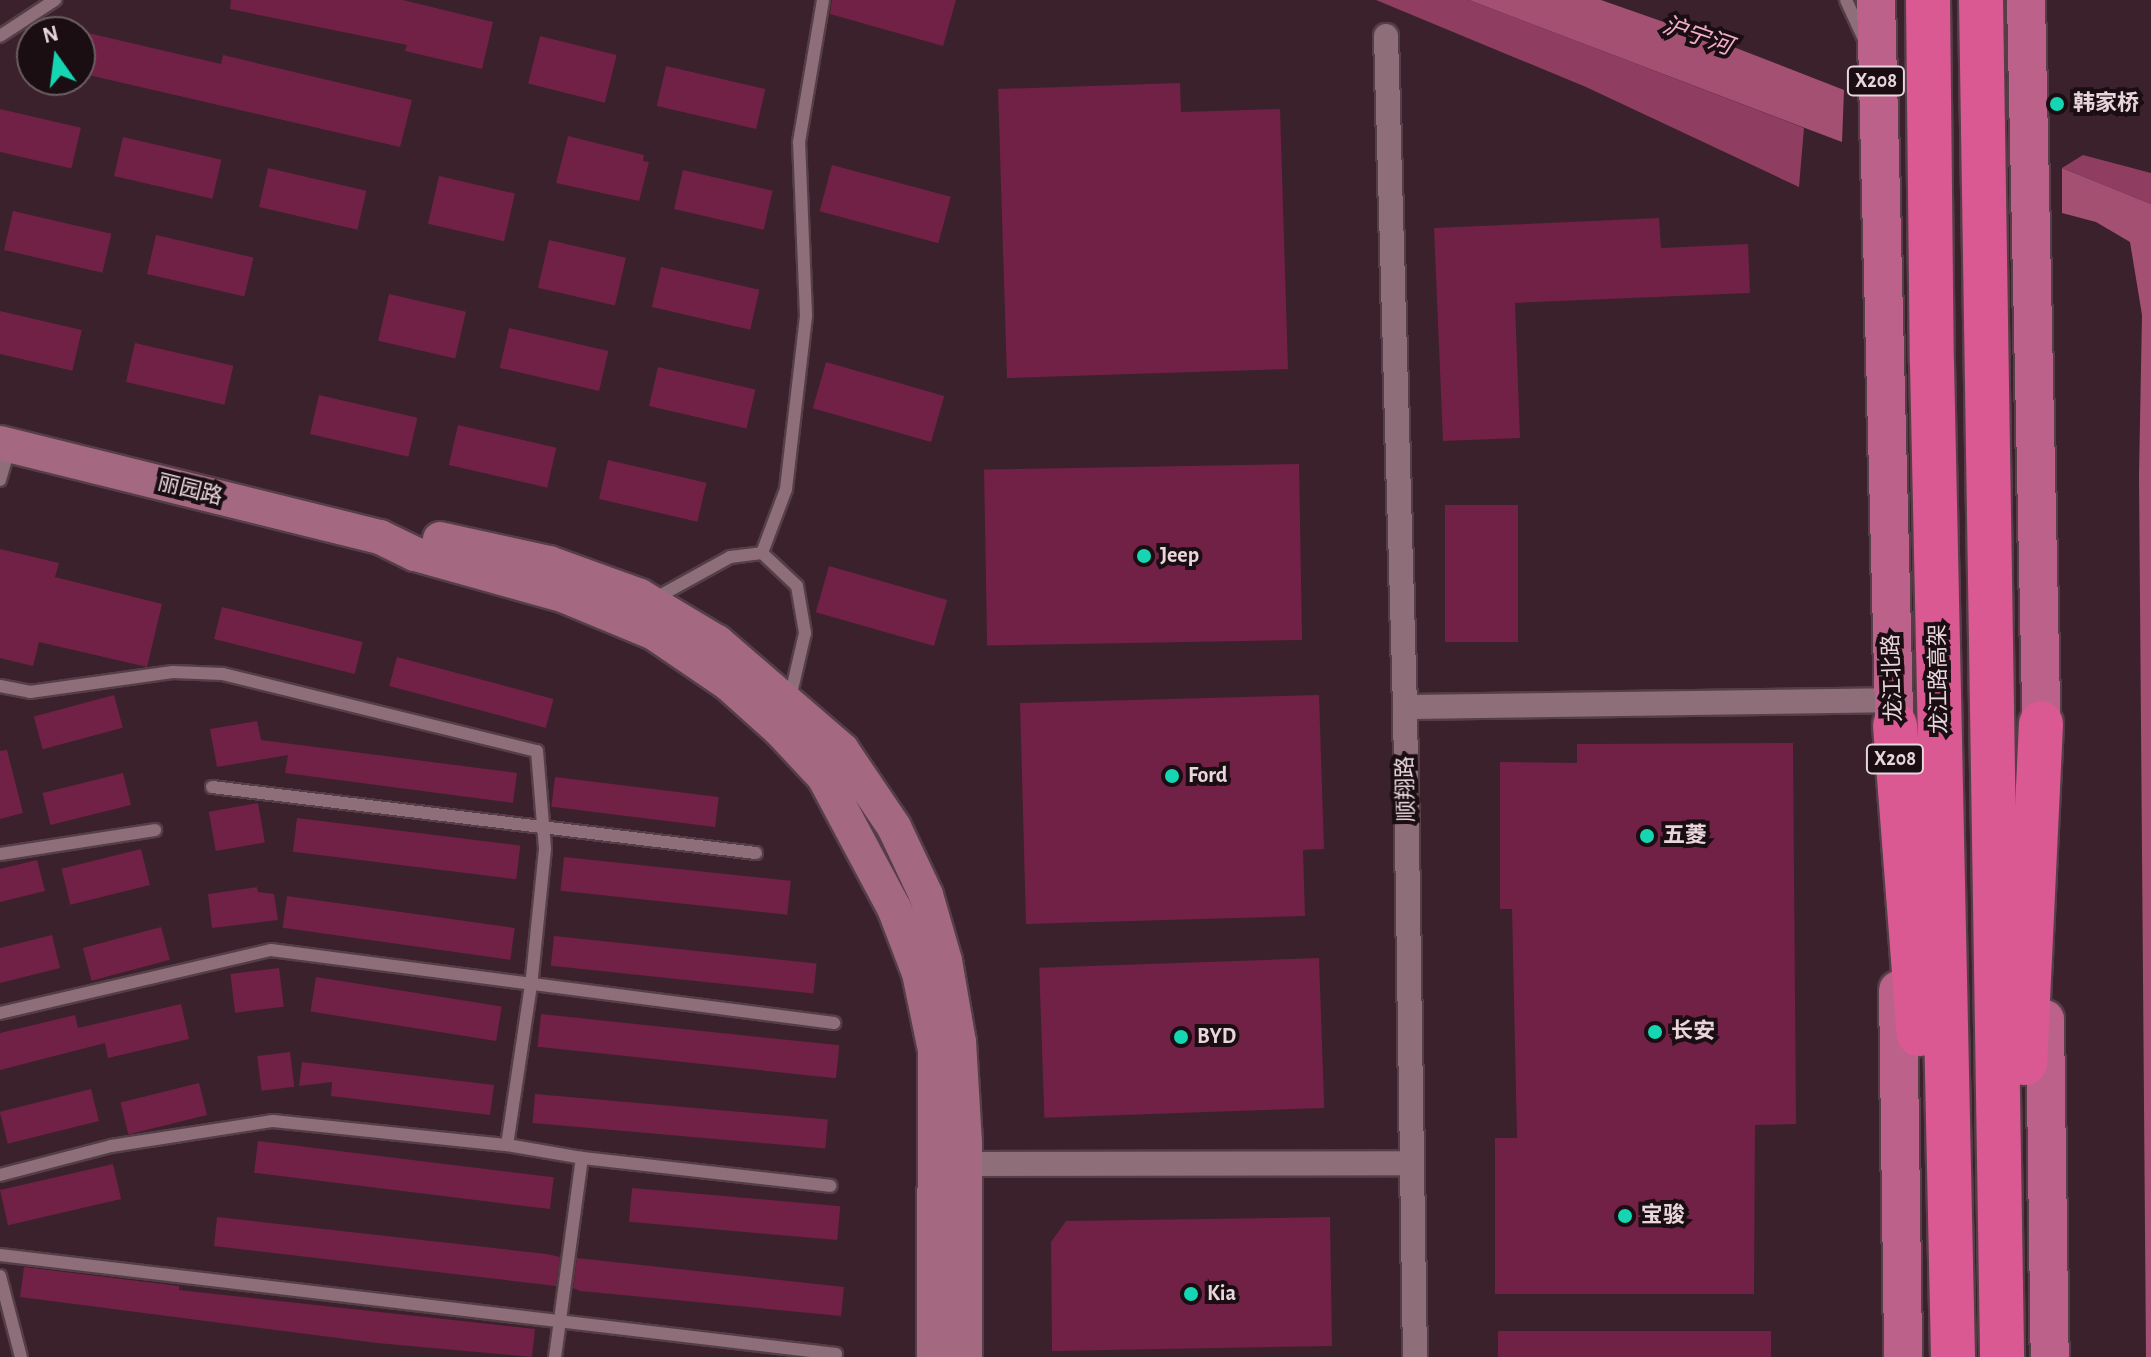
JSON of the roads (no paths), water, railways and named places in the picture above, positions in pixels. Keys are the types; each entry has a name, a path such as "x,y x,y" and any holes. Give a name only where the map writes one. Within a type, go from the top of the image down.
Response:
{"highway":[{"name":"龙江路高架","path":"1928,0 1932,363 1953,1357"},
{"path":"1981,0 2002,1357"},
{"path":"1894,712 1944,1357"},
{"path":"2011,1357 2041,723"}],"main road":[{"name":"龙江北路","path":"1876,0 1894,712 1903,1357"},
{"path":"2034,7 2028,56 2050,1357"}],"street":[{"name":"顺翔路","path":"1386,36 1405,707 1415,1357"},
{"name":"丽园路","path":"5,445 380,537"},
{"path":"380,537 408,532 549,563 650,602 717,642 789,701 842,750 894,827 926,895 945,961 959,1042 965,1164 965,1357"},
{"path":"380,537 415,554 565,596 654,633 729,684 780,730 824,777 894,908 919,973 935,1050 934,1357"},
{"path":"1405,707 1894,712"},
{"path":"965,1164 1411,1163"}],"lane":[{"path":"0,36 55,0"},
{"path":"762,553 786,489 806,315 799,142 823,0"},
{"path":"1846,0 1876,64"},
{"path":"0,480 5,445"},
{"path":"650,602 730,557 762,553"},
{"path":"762,553 797,586 805,633 789,701"},
{"path":"0,686 30,692 173,672 223,674 537,751 545,849 531,984 507,1145"},
{"path":"212,787 756,853"},
{"path":"0,854 155,830"},
{"path":"0,1013 271,950 834,1023"},
{"path":"0,1175 111,1146 273,1121 507,1145 582,1158 830,1186"},
{"path":"555,1357 582,1158"},
{"path":"0,1255 836,1354"},
{"path":"0,1276 21,1357"}],"water":[{"name":"沪宁河","path":"1469,0 1601,0 1718,41 1844,90 1842,142"},
{"path":"2062,168 2151,204 2151,1357 2146,1357 2139,475 2142,315 2130,242 2096,222 2062,213"}],"place":[{"name":"韩家桥","path":"2057,104"},
{"name":"Jeep","path":"1144,556"},
{"name":"Ford","path":"1172,776"},
{"name":"五菱","path":"1647,836"},
{"name":"长安","path":"1655,1032"},
{"name":"BYD","path":"1181,1037"},
{"name":"宝骏","path":"1625,1216"},
{"name":"Kia","path":"1191,1294"}]}
